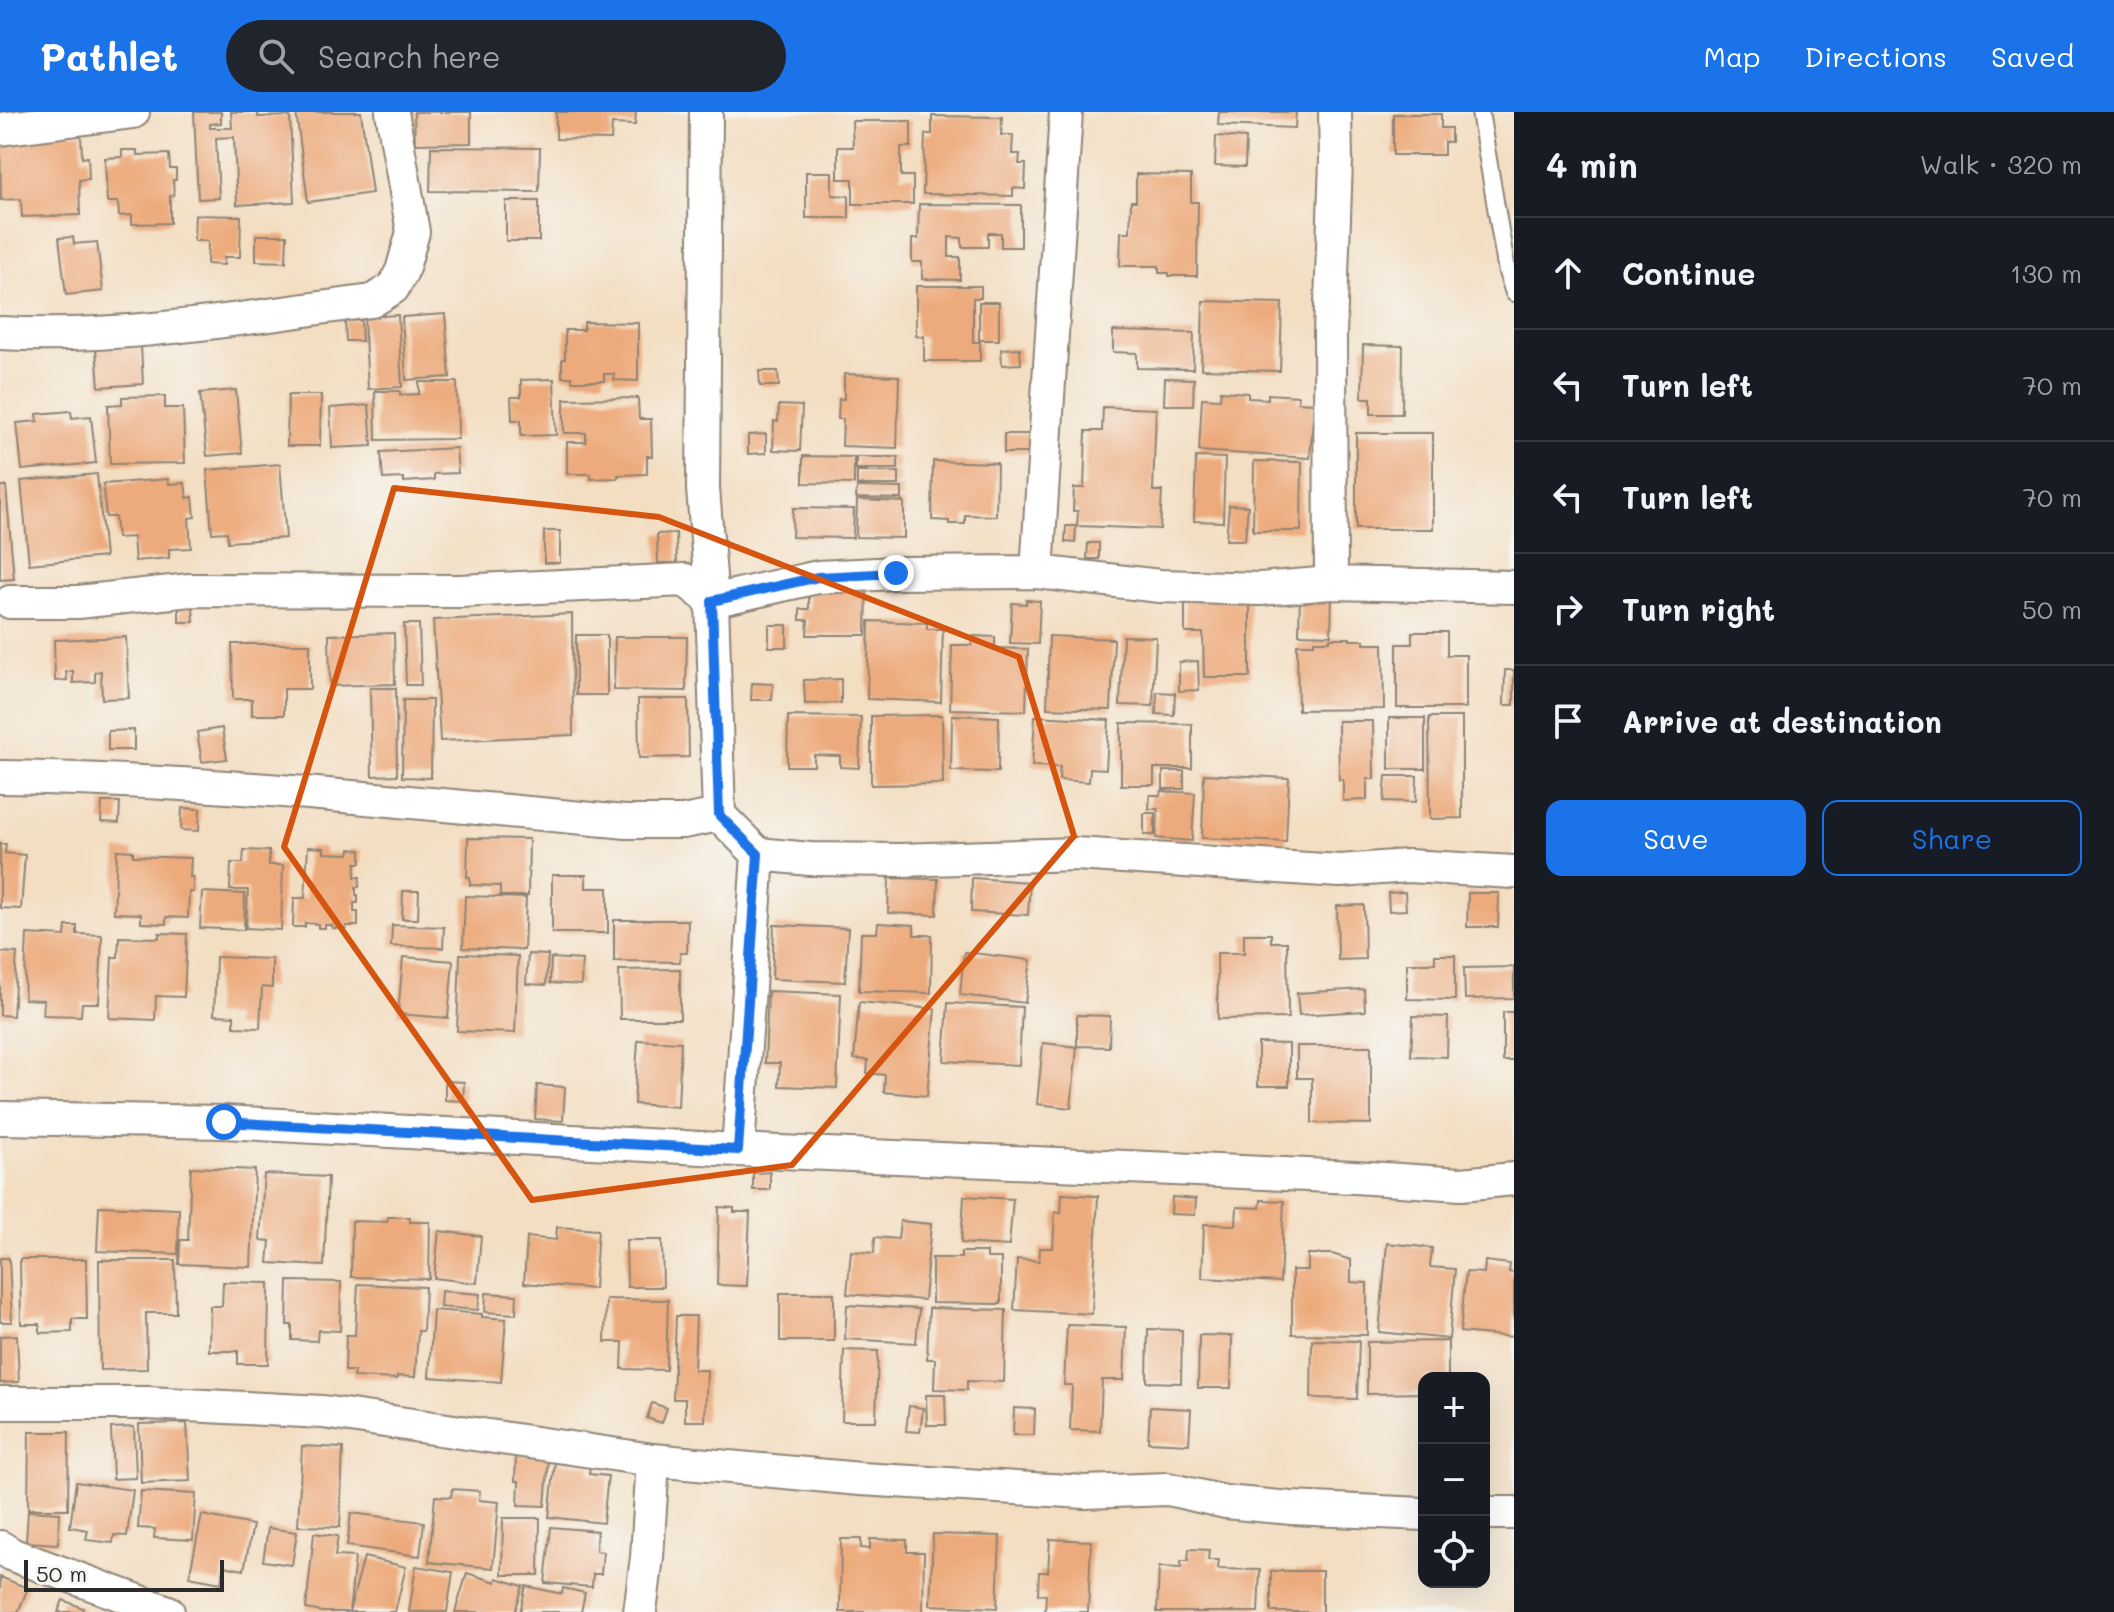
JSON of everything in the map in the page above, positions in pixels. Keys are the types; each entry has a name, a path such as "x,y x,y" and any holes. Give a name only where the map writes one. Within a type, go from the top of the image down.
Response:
{"street":[{"path":"0,129 133,112"},
{"path":"0,333 65,335 138,332 372,301 393,288 413,232 392,112"},
{"path":"706,112 703,489 712,601 719,815 758,854 870,860 1076,854 1340,871 1408,866 1514,872"},
{"path":"1037,572 1066,112"},
{"path":"1331,583 1330,334 1335,112"},
{"path":"712,601 818,577 896,573 1037,572 1160,586 1260,589 1331,583 1514,587"},
{"path":"10,602 78,602 190,590 460,591 685,580 712,601"},
{"path":"0,777 242,787 626,822 683,822 719,815"},
{"path":"738,1150 758,854"},
{"path":"0,1118 224,1122 1461,1184 1514,1179"},
{"path":"0,1403 147,1403 323,1412 653,1460 860,1479 1045,1491 1168,1489 1225,1502 1418,1514"},
{"path":"640,1612 653,1460"},
{"path":"1490,1513 1514,1513"},
{"path":"0,1547 13,1555 168,1612"}],"lane":[{"path":"1480,112 1507,272 1514,293"}],"highlighted area":[{"path":"394,488 659,517 1019,657 1074,836 792,1165 532,1200 284,847"}],"building":[{"path":"194,112 221,112 221,123 210,124 210,128 232,128 231,112 258,112 258,117 290,116 294,202 237,205 234,137 216,138 219,198 198,199"},
{"path":"296,112 361,112 372,193 308,202"},
{"path":"414,112 471,112 471,143 415,144"},
{"path":"556,112 636,112 635,125 612,124 611,140 556,139"},
{"path":"1219,112 1296,112 1295,128 1218,125"},
{"path":"1393,114 1441,114 1441,128 1451,128 1451,142 1444,142 1444,155 1393,155"},
{"path":"932,116 1002,117 1001,135 1013,135 1012,154 1020,154 1019,164 1026,164 1025,189 1013,188 1013,196 923,194 925,134 932,134"},
{"path":"852,121 911,121 911,147 901,147 901,176 913,176 913,204 853,204 853,179 838,179 838,147 853,147"},
{"path":"81,133 82,158 88,157 89,179 79,180 80,215 22,217 21,199 1,200 0,136"},
{"path":"1216,136 1246,138 1245,167 1215,166"},
{"path":"431,147 540,148 539,192 430,191"},
{"path":"122,150 137,150 137,155 169,154 170,169 176,169 174,195 170,196 170,223 132,224 132,215 119,216 118,202 107,202 105,158 122,157"},
{"path":"806,172 832,172 832,195 849,196 849,218 806,218"},
{"path":"1136,174 1191,175 1191,202 1198,202 1197,276 1169,276 1169,273 1159,273 1159,266 1120,266 1121,232 1130,232 1131,201 1136,201"},
{"path":"506,201 539,201 539,241 506,241"},
{"path":"919,204 1021,205 1021,247 1001,247 1001,233 988,233 988,247 962,247 962,238 949,237 949,257 960,257 960,280 922,279 922,262 912,262 912,239 918,239"},
{"path":"195,215 241,216 240,257 224,257 224,265 207,264 208,241 194,241"},
{"path":"256,235 287,235 286,262 256,261"},
{"path":"73,237 74,244 97,242 103,291 66,295 59,238"},
{"path":"916,286 981,286 981,298 973,298 973,342 980,342 980,361 924,361 924,336 916,336"},
{"path":"1203,301 1282,303 1280,371 1201,369"},
{"path":"979,302 999,302 999,340 979,340"},
{"path":"445,314 450,377 406,380 402,317"},
{"path":"398,315 402,387 368,389 364,317"},
{"path":"361,320 362,341 346,341 345,321"},
{"path":"584,322 638,323 638,381 614,380 614,374 604,374 604,381 572,381 572,377 562,377 565,330 584,330"},
{"path":"1113,331 1194,333 1193,369 1137,368 1137,353 1113,352"},
{"path":"141,345 143,384 99,387 96,349"},
{"path":"1363,345 1403,346 1402,414 1371,414 1371,398 1362,398"},
{"path":"1020,348 1021,364 1002,365 1001,349"},
{"path":"759,371 778,371 779,386 760,386"},
{"path":"844,374 899,376 897,448 842,446 843,419 838,419 839,399 844,399"},
{"path":"1165,378 1194,379 1193,405 1164,405"},
{"path":"554,379 556,435 521,436 521,420 512,420 511,397 521,397 521,380"},
{"path":"419,382 457,382 458,439 376,440 375,391 419,394"},
{"path":"236,390 242,453 207,456 200,393"},
{"path":"1221,391 1248,393 1248,398 1268,399 1268,394 1298,396 1298,402 1314,403 1310,458 1199,451 1202,398 1220,399"},
{"path":"288,395 321,395 320,446 287,446"},
{"path":"165,396 165,408 183,408 185,463 110,464 108,405 122,404 122,397"},
{"path":"638,398 639,419 651,419 652,456 647,456 647,474 591,479 591,474 567,474 567,442 586,442 586,433 564,433 564,399"},
{"path":"369,405 372,446 332,448 330,408"},
{"path":"779,405 802,406 800,451 773,450 774,421 778,422"},
{"path":"1103,407 1156,409 1153,491 1162,491 1160,529 1077,526 1078,511 1073,511 1074,488 1084,488 1086,431 1102,431"},
{"path":"71,411 72,418 91,416 96,463 22,470 17,423 38,421 37,414"},
{"path":"1356,433 1433,433 1433,529 1356,529"},
{"path":"766,434 766,453 748,454 748,435"},
{"path":"1004,434 1031,434 1031,453 1004,453"},
{"path":"456,448 458,473 434,474 434,480 404,482 404,478 383,479 381,452"},
{"path":"803,456 854,457 854,484 803,483"},
{"path":"856,457 898,457 898,469 856,469"},
{"path":"1196,457 1225,458 1223,522 1194,521"},
{"path":"933,461 997,463 996,516 965,515 965,524 932,520"},
{"path":"1254,461 1302,462 1301,531 1253,531"},
{"path":"280,464 286,538 228,542 227,532 212,533 207,470"},
{"path":"857,472 899,472 899,485 857,485"},
{"path":"97,474 105,557 29,564 21,481"},
{"path":"168,479 169,484 185,483 187,498 193,497 195,517 189,518 191,548 169,549 169,558 135,561 133,537 117,538 115,517 106,517 103,484"},
{"path":"0,486 6,486 14,579 0,580"},
{"path":"857,487 902,488 902,499 856,498"},
{"path":"857,500 904,502 904,538 856,537"},
{"path":"1229,505 1248,506 1245,540 1226,540"},
{"path":"793,508 854,509 853,538 792,537"},
{"path":"1066,526 1076,526 1075,543 1065,542"},
{"path":"544,531 560,531 560,563 544,563"},
{"path":"676,533 677,563 658,563 657,534"},
{"path":"1088,543 1099,543 1099,559 1087,559"},
{"path":"809,586 867,586 866,635 807,635 808,620 800,620 800,609 809,609"},
{"path":"1300,592 1332,592 1331,635 1299,634"},
{"path":"1185,598 1250,598 1250,677 1204,677 1203,633 1185,633"},
{"path":"1026,600 1040,601 1038,644 1010,643 1012,603 1026,604"},
{"path":"179,607 193,607 194,622 179,622"},
{"path":"572,614 573,735 440,741 433,620"},
{"path":"869,621 927,623 927,629 943,629 941,702 867,699"},
{"path":"404,624 419,624 421,685 406,685"},
{"path":"769,625 787,625 787,647 769,647"},
{"path":"1412,632 1447,632 1447,655 1466,655 1466,708 1397,708 1397,644 1412,644"},
{"path":"394,633 395,684 330,686 329,635"},
{"path":"576,635 607,635 607,695 576,695"},
{"path":"972,636 995,637 995,648 1028,649 1026,711 950,709 952,645 972,645"},
{"path":"1049,636 1114,639 1111,710 1047,708"},
{"path":"1123,636 1156,637 1153,706 1120,705"},
{"path":"126,637 129,698 102,699 101,671 95,672 95,682 73,683 73,671 66,672 67,680 55,681 54,640"},
{"path":"615,637 687,637 686,691 614,690"},
{"path":"1330,638 1383,644 1384,709 1298,710 1297,644 1314,644 1314,641 1330,641"},
{"path":"232,644 310,644 310,689 284,689 284,715 252,715 252,699 233,699"},
{"path":"1198,661 1199,690 1179,691 1179,662"},
{"path":"1505,670 1514,670 1514,705 1504,705"},
{"path":"841,679 841,703 805,704 804,680"},
{"path":"752,683 773,684 772,700 751,700"},
{"path":"370,688 396,688 397,775 372,776"},
{"path":"1157,692 1175,693 1174,715 1156,714"},
{"path":"638,699 688,699 689,757 639,758"},
{"path":"403,700 432,700 431,778 402,777"},
{"path":"942,715 943,784 871,785 871,716"},
{"path":"952,715 999,717 998,772 951,771"},
{"path":"788,716 861,717 859,768 840,767 840,756 814,755 814,766 787,766"},
{"path":"1035,716 1109,720 1106,769 1090,768 1089,782 1059,780 1060,767 1032,766"},
{"path":"1429,717 1462,717 1462,818 1430,819"},
{"path":"1389,718 1425,718 1425,769 1389,769"},
{"path":"1338,721 1373,721 1374,779 1367,779 1367,800 1343,801 1343,780 1339,780"},
{"path":"1121,723 1192,724 1192,768 1154,768 1154,785 1121,785"},
{"path":"222,728 227,759 202,762 197,732"},
{"path":"134,730 134,750 108,750 108,731"},
{"path":"1163,771 1184,771 1184,789 1163,789"},
{"path":"1204,774 1289,778 1286,842 1202,838"},
{"path":"1386,776 1417,776 1416,802 1384,801"},
{"path":"1161,791 1195,793 1192,841 1156,838 1158,809 1149,809 1150,795 1160,795"},
{"path":"102,802 120,802 119,823 101,822"},
{"path":"182,808 200,809 199,831 181,830"},
{"path":"1144,813 1155,813 1155,835 1144,835"},
{"path":"468,838 529,839 528,896 500,896 500,886 470,885 470,877 467,877"},
{"path":"0,844 6,844 5,853 25,855 21,909 0,908"},
{"path":"308,847 324,848 324,853 349,854 350,849 361,850 361,863 356,863 355,877 360,877 359,887 356,887 358,903 354,903 358,926 346,926 346,929 325,925 325,928 318,928 318,924 305,923 305,927 293,927 294,898 305,898"},
{"path":"117,850 133,851 133,856 191,858 193,892 189,892 188,918 166,917 166,924 141,923 141,914 114,913"},
{"path":"244,850 269,851 269,865 283,865 281,930 246,928 248,890 230,890 231,863 243,863"},
{"path":"552,875 586,875 586,888 608,888 608,933 552,933"},
{"path":"889,878 938,879 937,915 888,913"},
{"path":"972,878 1030,882 1028,915 971,912"},
{"path":"403,891 419,891 418,919 402,919"},
{"path":"202,892 245,894 244,930 200,928"},
{"path":"1405,892 1406,910 1389,911 1388,893"},
{"path":"1468,893 1499,893 1498,927 1467,927"},
{"path":"465,896 526,898 524,950 463,948"},
{"path":"1364,905 1365,959 1338,960 1337,906"},
{"path":"614,920 688,920 687,953 680,953 680,962 614,961"},
{"path":"878,923 914,925 914,935 932,935 931,993 859,991 861,933 877,933"},
{"path":"392,925 444,927 443,948 391,946"},
{"path":"774,925 848,928 845,982 772,979"},
{"path":"66,926 77,926 77,934 102,935 99,1003 82,1003 81,1016 43,1015 44,1000 24,999 27,934 65,936"},
{"path":"159,933 187,934 184,997 156,996 155,1020 109,1018 112,957 118,957 119,937 159,938"},
{"path":"1244,934 1271,934 1271,942 1287,942 1288,1018 1218,1019 1217,953 1244,953"},
{"path":"0,952 17,953 13,1016 0,1015"},
{"path":"964,952 1031,960 1025,1003 960,995"},
{"path":"460,954 518,956 515,1033 457,1031"},
{"path":"528,954 548,955 546,985 526,984"},
{"path":"1435,955 1455,955 1455,1000 1407,999 1407,963 1435,963"},
{"path":"216,957 272,959 272,988 262,987 260,1028 234,1027 234,1016 214,1015"},
{"path":"403,957 453,961 448,1018 398,1014"},
{"path":"551,958 582,960 581,985 550,983"},
{"path":"1514,967 1514,998 1465,999 1464,968"},
{"path":"680,969 680,1019 620,1019 619,970"},
{"path":"1364,989 1365,1011 1299,1015 1297,993"},
{"path":"768,991 841,994 837,1088 779,1086 780,1063 765,1063"},
{"path":"859,1002 935,1009 927,1096 884,1092 885,1075 867,1073 868,1060 854,1059"},
{"path":"948,1003 1022,1007 1019,1065 944,1061"},
{"path":"1503,1012 1514,1012 1514,1061 1503,1061"},
{"path":"1077,1015 1110,1016 1109,1047 1077,1046"},
{"path":"1413,1016 1448,1017 1447,1057 1411,1056"},
{"path":"638,1040 681,1042 678,1107 634,1104"},
{"path":"1043,1043 1077,1047 1071,1108 1037,1104"},
{"path":"1258,1043 1289,1044 1289,1086 1258,1086"},
{"path":"1297,1046 1371,1046 1371,1124 1312,1123 1312,1078 1297,1078"},
{"path":"445,1081 464,1082 463,1101 445,1100"},
{"path":"537,1085 565,1087 563,1121 535,1119"},
{"path":"191,1167 255,1170 251,1267 179,1264 180,1240 188,1240"},
{"path":"770,1172 770,1190 753,1190 753,1173"},
{"path":"264,1174 328,1177 324,1266 268,1263 270,1241 260,1240"},
{"path":"1062,1194 1098,1196 1092,1314 1014,1310 1017,1259 1039,1261 1040,1248 1053,1248 1055,1212 1061,1213"},
{"path":"964,1196 1013,1199 1009,1246 961,1243"},
{"path":"1172,1197 1196,1199 1195,1215 1171,1214"},
{"path":"1261,1200 1284,1201 1280,1282 1202,1278 1204,1224 1236,1225 1237,1207 1260,1208"},
{"path":"99,1206 179,1209 178,1254 97,1251"},
{"path":"719,1207 734,1208 734,1212 750,1212 747,1286 717,1285"},
{"path":"388,1217 410,1217 410,1222 430,1222 429,1279 351,1277 352,1221 387,1222"},
{"path":"900,1221 931,1224 924,1300 847,1294 851,1251 874,1253 875,1237 898,1239"},
{"path":"557,1227 598,1230 594,1289 524,1283 527,1237 556,1240"},
{"path":"439,1231 481,1236 477,1283 434,1278"},
{"path":"626,1240 662,1240 663,1287 627,1287"},
{"path":"1387,1243 1432,1248 1430,1267 1455,1269 1449,1339 1379,1332"},
{"path":"961,1252 987,1252 987,1258 1001,1258 1001,1304 932,1303 932,1258 961,1258"},
{"path":"1308,1254 1332,1254 1351,1260 1351,1282 1367,1283 1367,1335 1292,1334 1292,1270 1308,1270"},
{"path":"0,1258 9,1258 12,1322 0,1322"},
{"path":"20,1259 86,1259 87,1319 72,1319 72,1332 40,1333 40,1324 21,1324"},
{"path":"99,1260 175,1260 176,1313 146,1313 147,1369 100,1370"},
{"path":"1485,1261 1510,1264 1509,1272 1514,1273 1514,1337 1460,1332 1466,1272 1484,1273"},
{"path":"288,1281 341,1282 340,1331 318,1330 317,1341 292,1340 292,1325 287,1325"},
{"path":"223,1282 269,1283 268,1364 238,1364 238,1351 209,1351 210,1306 222,1306"},
{"path":"358,1284 425,1287 423,1331 418,1331 415,1377 353,1377 354,1371 345,1371 346,1335 355,1335"},
{"path":"441,1291 480,1294 478,1310 440,1307"},
{"path":"486,1293 517,1295 516,1314 485,1312"},
{"path":"780,1293 834,1293 834,1341 780,1341"},
{"path":"606,1299 668,1300 666,1370 622,1369 623,1342 605,1342"},
{"path":"847,1305 919,1309 916,1343 845,1339"},
{"path":"929,1308 1006,1310 1004,1382 967,1381 967,1390 934,1389 935,1359 927,1359"},
{"path":"433,1310 506,1319 501,1382 429,1377"},
{"path":"676,1316 696,1316 694,1370 707,1370 705,1421 685,1421 685,1399 673,1399"},
{"path":"1067,1325 1126,1327 1124,1380 1102,1380 1100,1431 1070,1430 1072,1385 1064,1385"},
{"path":"1148,1329 1182,1330 1181,1383 1147,1382"},
{"path":"17,1335 19,1382 0,1383 0,1336"},
{"path":"1199,1335 1232,1336 1231,1388 1198,1388"},
{"path":"1312,1340 1359,1341 1357,1399 1311,1398"},
{"path":"1448,1341 1448,1372 1418,1372 1418,1393 1367,1394 1367,1342"},
{"path":"844,1350 878,1351 876,1421 842,1421"},
{"path":"926,1395 945,1395 946,1425 927,1425"},
{"path":"652,1403 667,1408 662,1423 647,1418"},
{"path":"909,1406 923,1408 920,1432 906,1431"},
{"path":"1150,1407 1191,1409 1189,1444 1148,1442"},
{"path":"1014,1408 1035,1409 1034,1435 1013,1435"},
{"path":"187,1423 190,1481 141,1483 139,1424"},
{"path":"134,1427 136,1478 113,1479 111,1428"},
{"path":"29,1432 69,1432 68,1509 28,1509"},
{"path":"302,1446 343,1448 340,1527 298,1526"},
{"path":"516,1455 549,1457 545,1506 518,1505"},
{"path":"555,1462 590,1465 589,1474 608,1476 603,1523 549,1517"},
{"path":"76,1482 133,1490 127,1536 114,1535 113,1543 86,1540 88,1530 70,1527"},
{"path":"452,1489 480,1491 479,1500 499,1502 493,1568 429,1562 435,1496 451,1497"},
{"path":"141,1491 196,1494 193,1540 154,1538 155,1529 138,1528"},
{"path":"28,1511 60,1513 58,1544 26,1542"},
{"path":"351,1513 424,1522 420,1556 347,1546"},
{"path":"202,1515 253,1525 244,1570 224,1566 221,1583 189,1577"},
{"path":"503,1518 540,1518 539,1575 502,1575"},
{"path":"551,1527 597,1531 596,1551 603,1552 601,1574 593,1574 592,1587 545,1583"},
{"path":"268,1528 297,1532 292,1565 263,1561"},
{"path":"314,1533 338,1536 335,1556 355,1557 349,1612 306,1609"},
{"path":"933,1534 1000,1536 997,1608 930,1605"},
{"path":"841,1539 861,1539 861,1548 870,1549 870,1539 907,1540 907,1552 924,1552 923,1612 840,1612"},
{"path":"1050,1539 1091,1541 1088,1612 1045,1612 1046,1595 1038,1594 1039,1572 1048,1572"},
{"path":"1189,1549 1209,1550 1208,1560 1219,1560 1218,1569 1260,1570 1258,1612 1157,1612 1159,1567 1181,1568 1181,1561 1188,1561"},
{"path":"364,1557 406,1567 395,1612 349,1612"},
{"path":"416,1566 453,1572 447,1612 409,1612"},
{"path":"1271,1571 1322,1571 1322,1612 1271,1612"},
{"path":"467,1573 523,1586 515,1612 455,1612"},
{"path":"0,1577 28,1588 18,1612 0,1612"},
{"path":"526,1586 562,1594 563,1588 585,1593 581,1612 520,1612"},
{"path":"63,1600 83,1608 82,1612 58,1612"}],"route":[{"path":"224,1122 738,1150 758,854 719,815 712,601 818,577 896,573"}]}
